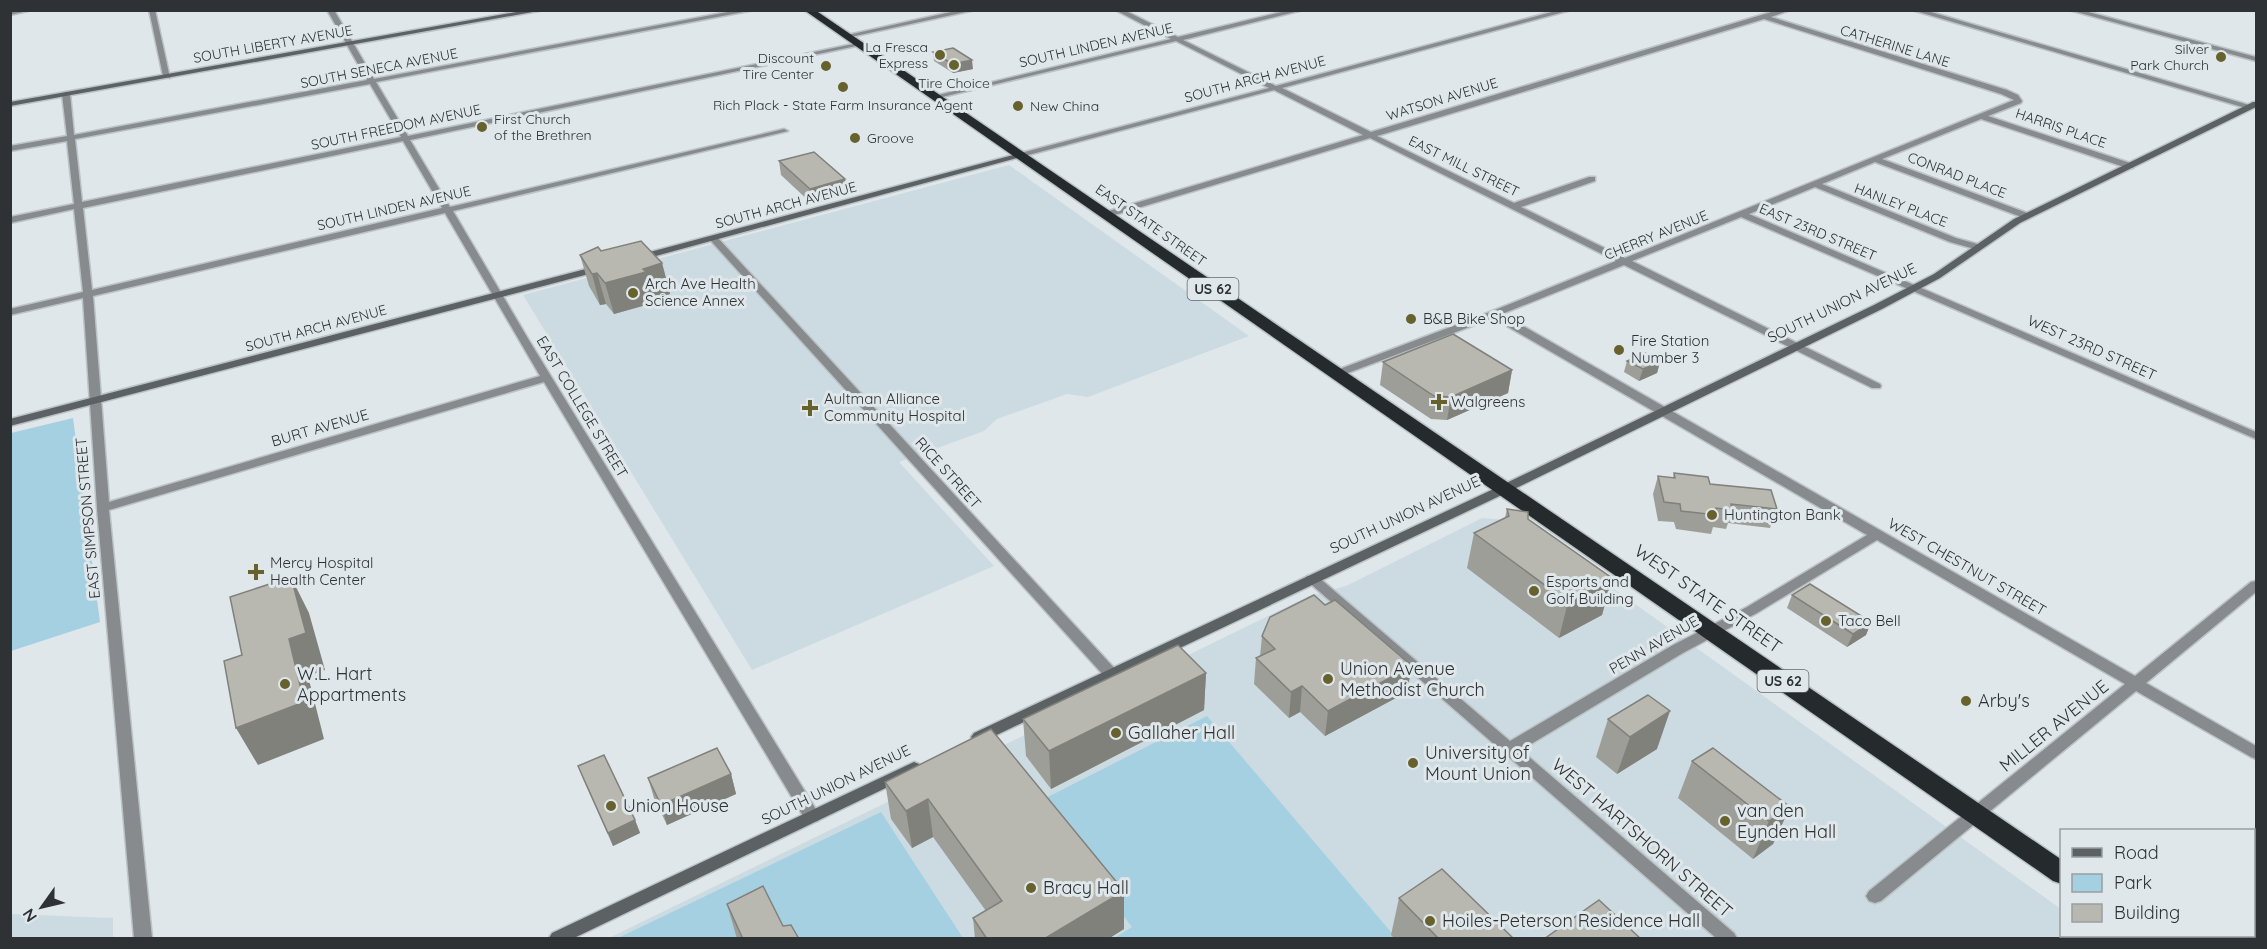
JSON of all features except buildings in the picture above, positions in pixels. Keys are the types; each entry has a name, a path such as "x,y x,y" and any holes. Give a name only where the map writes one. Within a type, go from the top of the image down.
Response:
{"highway":[{"name":"EAST STATE STREET","path":"808,10 1504,489"},
{"name":"WEST STATE STREET","path":"1504,489 2060,873"}],"main road":[{"name":"SOUTH LIBERTY AVENUE","path":"10,104 350,44 508,13 541,10"},
{"name":"SOUTH UNION AVENUE","path":"969,742 1504,489 1916,288 2027,216 2255,105"},
{"name":"SOUTH ARCH AVENUE","path":"632,260 1020,156"},
{"name":"SOUTH ARCH AVENUE","path":"10,423 613,265"},
{"name":"SOUTH UNION AVENUE","path":"558,939 927,761"}],"street":[{"path":"10,13 29,10"},
{"path":"152,10 167,76"},
{"name":"EAST COLLEGE STREET","path":"330,10 546,378 812,816"},
{"name":"SOUTH SENECA AVENUE","path":"10,149 751,10"},
{"path":"846,36 972,10"},
{"name":"EAST MILL STREET","path":"1118,10 1798,345 1876,386"},
{"name":"SOUTH LINDEN AVENUE","path":"934,97 1300,10"},
{"name":"SOUTH ARCH AVENUE","path":"1020,156 1568,10"},
{"name":"WATSON AVENUE","path":"1105,214 1787,10"},
{"path":"1930,10 1991,30"},
{"path":"2072,10 2256,59"},
{"path":"1919,11 2255,105"},
{"name":"CATHERINE LANE","path":"1764,17 2018,98"},
{"name":"SOUTH FREEDOM AVENUE","path":"10,220 858,45"},
{"name":"EAST SIMPSON STREET","path":"66,94 87,294 103,508 143,939"},
{"name":"CHERRY AVENUE","path":"1336,374 1494,314 1984,117 2016,104 2018,98"},
{"name":"HARRIS PLACE","path":"1984,117 2130,166"},
{"name":"SOUTH LINDEN AVENUE","path":"10,312 784,131"},
{"name":"CONRAD PLACE","path":"1877,160 2027,216"},
{"path":"1515,206 1592,179"},
{"name":"HANLEY PLACE","path":"1816,184 1953,240 1978,247"},
{"name":"EAST 23RD STREET","path":"1743,214 1916,288"},
{"name":"RICE STREET","path":"714,238 1111,674"},
{"name":"WEST 23RD STREET","path":"1916,288 2256,436"},
{"name":"WEST CHESTNUT STREET","path":"1494,314 2256,753"},
{"name":"BURT AVENUE","path":"103,508 546,378"},
{"name":"PENN AVENUE","path":"1510,749 1711,631 1752,610 1878,534"},
{"name":"WEST HARTSHORN STREET","path":"1312,579 1728,939"},
{"name":"MILLER AVENUE","path":"1875,896 2138,684 2256,585"}],"shaded area":[{"name":"Aultman Alliance Community Hospital","path":"1009,165 1249,336 1088,397 1067,394 997,419 984,431 899,462 994,566 752,670 523,295"},
{"name":"University of Mount Union","path":"1482,518 1519,521 2060,908 2060,937 2103,938 609,938 1309,596 1346,586"},
{"path":"11,914 113,918 113,938 11,938"}],"green space":[{"path":"73,418 100,622 11,651 11,433"},
{"path":"1207,716 1396,938 1114,938 1132,927 1036,803"},
{"path":"881,812 963,938 618,938"}],"place":[{"name":"La Fresca Express","path":"940,55"},
{"name":"Silver Park Church","path":"2221,57"},
{"name":"Tire Choice","path":"954,65"},
{"name":"Discount Tire Center","path":"826,66"},
{"name":"Rich Plack - State Farm Insurance Agent","path":"843,87"},
{"name":"New China","path":"1018,106"},
{"name":"First Church of the Brethren","path":"482,127"},
{"name":"Groove","path":"855,138"},
{"name":"Arch Ave Health Science Annex","path":"633,293"},
{"name":"B&B Bike Shop","path":"1411,319"},
{"name":"Fire Station Number 3","path":"1619,350"},
{"name":"Walgreens","path":"1439,402"},
{"name":"Aultman Alliance Community Hospital","path":"810,408"},
{"name":"Huntington Bank","path":"1712,515"},
{"name":"Mercy Hospital Health Center","path":"256,572"},
{"name":"Esports and Golf Building","path":"1534,591"},
{"name":"Taco Bell","path":"1826,621"},
{"name":"Union Avenue Methodist Church","path":"1328,679"},
{"name":"W.L. Hart Appartments","path":"285,684"},
{"name":"Arby's","path":"1966,701"},
{"name":"Gallaher Hall","path":"1116,733"},
{"name":"University of Mount Union","path":"1413,763"},
{"name":"Union House","path":"611,806"},
{"name":"van den Eynden Hall","path":"1725,821"},
{"name":"Bracy Hall","path":"1031,888"},
{"name":"Hoiles-Peterson Residence Hall","path":"1430,921"}]}
